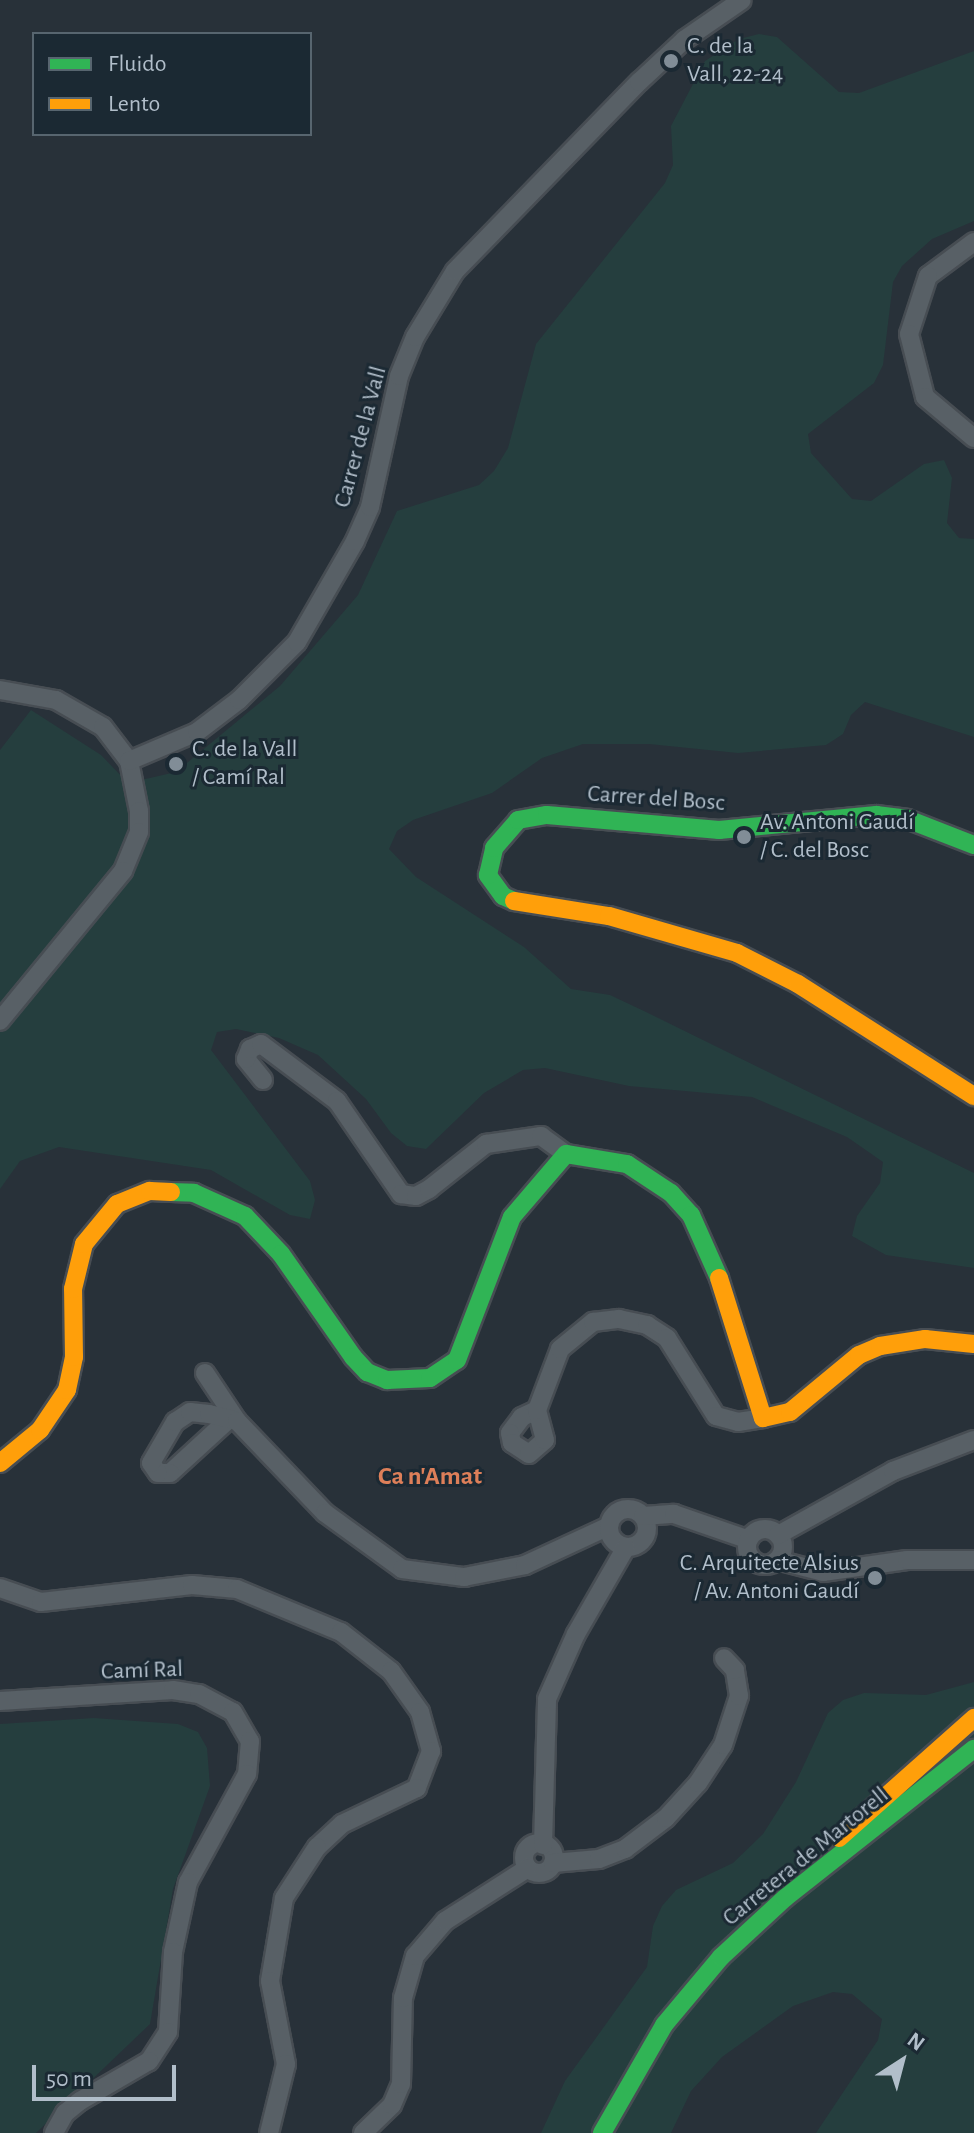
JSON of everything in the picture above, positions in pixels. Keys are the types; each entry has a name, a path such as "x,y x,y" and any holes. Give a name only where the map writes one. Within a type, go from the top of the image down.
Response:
{"street":[{"name":"Carrer de la Vall","path":"129,761 197,732 249,692 297,642 355,541 370,507 399,376 415,337 455,271 639,82 684,40 742,0"},
{"path":"974,242 928,276 909,334 925,397 974,438"},
{"path":"0,690 56,700 84,713 103,727 129,761 138,793 139,832 123,871 0,1021"},
{"name":"Carrer del Bosc","path":"974,845 907,819 876,815 719,830 547,815 518,820 494,848 488,875 503,896 609,916 728,949 798,984 974,1096"},
{"path":"263,1080 246,1059 261,1044 337,1101 401,1194 416,1196 429,1189 486,1144 541,1136 566,1154 627,1164 671,1193 691,1215 713,1257 763,1418"},
{"path":"0,1463 40,1430 61,1403 74,1357 76,1268 95,1226 127,1198 161,1190 194,1193 245,1216 281,1254 367,1372 407,1383 447,1370 457,1360 512,1217 566,1154"},
{"path":"537,1410 551,1366 570,1337 593,1322 619,1319 647,1325 667,1338 716,1416 738,1422 790,1412 859,1355 880,1346 925,1339 974,1344"},
{"path":"205,1373 233,1420 325,1513 402,1569 464,1577 510,1568 609,1526 622,1510 643,1516 674,1514 749,1540"},
{"path":"974,1440 893,1471 778,1535 762,1530 749,1540 748,1552 756,1562 777,1560 823,1572 907,1560 974,1560"},
{"path":"543,1845 547,1699 576,1634 626,1547 645,1538 643,1516"},
{"path":"609,1526 613,1540 626,1547"},
{"path":"777,1560 783,1549 778,1535"},
{"path":"0,1588 41,1602 192,1585 237,1589 309,1615 350,1638 391,1671 420,1712 431,1751 425,1778 406,1797 357,1816 325,1838 279,1910 270,1981 286,2064 269,2133"},
{"path":"528,1868 543,1873 553,1863 599,1859 625,1849 666,1818 698,1783 723,1745 739,1696 735,1670 724,1658"},
{"name":"Camí Ral","path":"0,1701 173,1690 199,1694 233,1712 250,1741 251,1755 238,1794 188,1882 173,1952 168,2032 149,2061 80,2101 65,2113 54,2133"},
{"path":"785,1898 812,1864 974,1718"},
{"name":"Carretera de Martorell","path":"602,2133 673,2014 721,1957 785,1898 974,1749"},
{"path":"543,1845 552,1852 553,1863"},
{"path":"528,1868 526,1851 543,1845"},
{"path":"363,2133 392,2105 401,2084 403,1998 415,1956 445,1921 528,1868"}],"green space":[{"path":"759,34 777,37 839,92 859,93 974,51 974,221 932,239 902,266 893,282 883,365 874,383 808,434 811,453 852,499 871,501 924,464 944,460 952,478 947,523 959,538 974,539 974,737 865,702 851,715 843,734 826,745 738,753 649,744 583,744 542,758 492,793 413,820 397,831 389,849 416,877 524,947 571,989 610,995 974,1173 974,1268 886,1255 852,1236 857,1216 880,1183 883,1162 847,1137 752,1097 629,1086 545,1068 523,1070 484,1093 426,1149 407,1146 391,1133 366,1099 318,1055 279,1038 236,1029 217,1032 211,1050 310,1181 315,1200 310,1219 290,1215 211,1170 59,1147 20,1161 0,1189 0,750 31,710 101,755 128,783 176,772 280,686 358,595 397,511 479,485 494,471 508,448 536,344 665,183 673,165 671,126 705,61 739,39"},
{"path":"974,1682 974,2133 816,2133 878,2040 882,2019 852,1994 833,1992 793,2006 722,2057 691,2091 671,2133 541,2133 565,2081 647,1967 653,1926 662,1906 676,1890 733,1863 763,1834 796,1782 828,1713 843,1700 864,1693 926,1695"},
{"path":"94,1718 178,1724 198,1732 207,1748 210,1786 173,1889 150,2024 36,2133 0,2133 0,1724"}],"traffic: fast":[{"path":"514,901 503,896 488,875 494,848 518,820 547,815 719,830 876,815 907,819 974,845"},
{"path":"171,1192 194,1193 245,1216 281,1254 353,1357 367,1372 387,1380 430,1378 457,1360 512,1217 566,1154 627,1164 671,1193 691,1215 719,1278"},
{"path":"602,2133 664,2025 721,1957 785,1898 974,1749"}],"traffic: slow":[{"path":"514,901 609,916 737,953 798,984 974,1096"},
{"path":"0,1463 40,1430 67,1390 74,1357 73,1289 84,1244 117,1204 150,1191 171,1192"},
{"path":"719,1278 763,1418 790,1412 859,1355 880,1346 925,1339 974,1344"},
{"path":"839,1838 974,1718"}],"place":[{"name":"C. de la Vall, 22-24","path":"671,61"},
{"name":"C. de la Vall / Camí Ral","path":"176,764"},
{"name":"Av. Antoni Gaudí / C. del Bosc","path":"744,837"},
{"name":"C. Arquitecte Alsius / Av. Antoni Gaudí","path":"875,1578"}],"district":[{"name":"Ca n'Amat","path":"430,1477"}]}
